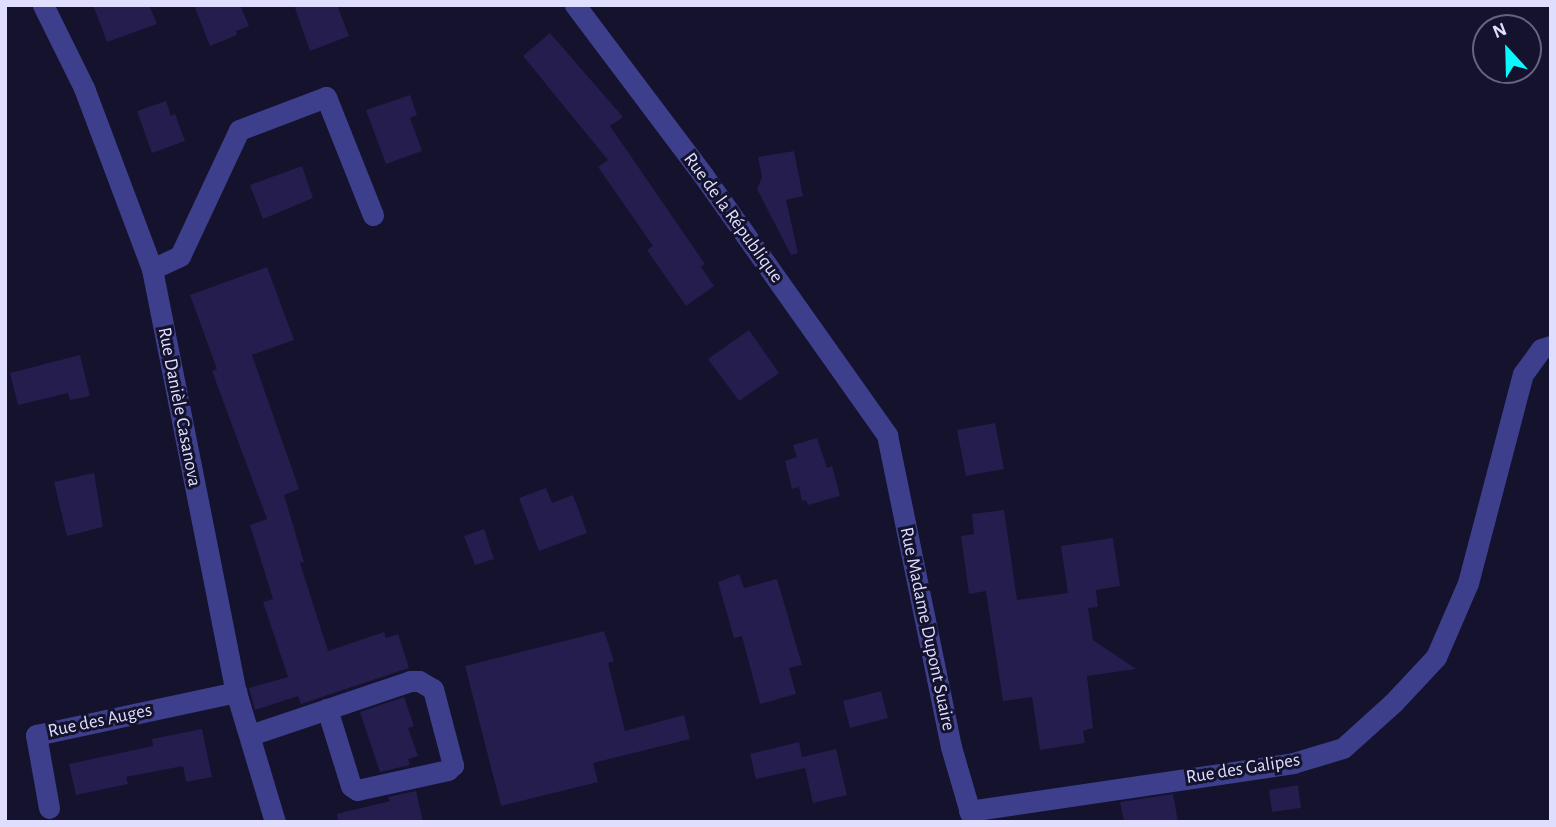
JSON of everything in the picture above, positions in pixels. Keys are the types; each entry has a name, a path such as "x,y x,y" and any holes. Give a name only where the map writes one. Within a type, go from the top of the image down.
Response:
{"street":[{"name":"Rue Danièle Casanova","path":"43,5 84,88 152,269 236,692 275,822"},
{"name":"Rue de la République","path":"575,5 703,175 887,435"},
{"path":"152,269 180,256 239,130 326,97 373,215"},
{"name":"Rue des Galipes","path":"971,816 1293,763 1343,748 1393,703 1436,656 1468,583 1523,373 1541,349 1551,346"},
{"name":"Rue Madame Dupont Suaire","path":"887,435 951,747 971,816"},
{"path":"250,735 327,709 410,681 426,684 433,689 453,765 448,771 357,790 351,786 327,709"},
{"name":"Rue des Auges","path":"49,808 36,735 236,692"}],"building":[{"path":"93,5 149,5 157,24 107,42"},
{"path":"194,5 240,5 249,26 236,31 237,35 210,46"},
{"path":"294,5 337,5 349,36 310,51"},
{"path":"550,33 623,117 610,126 705,264 701,267 714,286 686,306 647,250 653,246 598,167 608,160 523,56"},
{"path":"410,95 417,115 410,118 422,151 386,164 366,110"},
{"path":"166,101 171,116 175,114 185,141 152,153 137,111"},
{"path":"794,151 803,196 786,200 798,253 791,255 757,189 762,177 758,157"},
{"path":"302,166 313,198 263,219 250,185"},
{"path":"267,267 294,340 252,355 299,489 284,495 304,562 300,563 328,651 384,632 386,638 398,634 409,668 301,704 298,696 255,710 249,688 288,677 263,602 273,599 250,525 267,519 212,371 217,369 190,295"},
{"path":"749,330 779,373 739,401 708,359"},
{"path":"80,355 90,396 70,400 68,393 18,405 10,373"},
{"path":"995,423 1004,469 966,476 957,430"},
{"path":"817,438 827,468 832,466 840,496 808,505 806,500 802,501 799,487 792,489 785,461 797,457 793,445"},
{"path":"94,473 103,527 67,536 54,482"},
{"path":"546,488 552,503 573,495 587,533 539,551 519,498"},
{"path":"1004,510 1017,600 1068,593 1061,546 1113,538 1120,586 1096,590 1098,607 1088,608 1093,640 1136,669 1087,676 1093,728 1083,731 1085,743 1040,750 1032,697 1003,701 986,591 969,594 961,536 974,534 972,514"},
{"path":"484,529 494,559 475,565 464,536"},
{"path":"739,574 744,588 777,579 802,665 789,668 796,694 760,704 742,636 734,638 718,582"},
{"path":"604,631 614,661 608,663 625,731 684,715 690,739 593,763 598,782 501,806 465,666"},
{"path":"881,691 888,718 850,728 843,701"},
{"path":"404,697 414,726 408,728 418,756 408,759 410,765 380,772 360,712"},
{"path":"202,729 212,777 186,782 183,766 126,777 128,784 76,795 69,764 153,746 152,739"},
{"path":"799,742 802,757 836,749 847,795 813,803 805,768 756,779 750,754"},
{"path":"1298,785 1301,808 1272,812 1269,790"},
{"path":"416,791 423,822 338,822 337,814 390,801 388,797"},
{"path":"1173,794 1178,822 1124,822 1120,802"}]}
